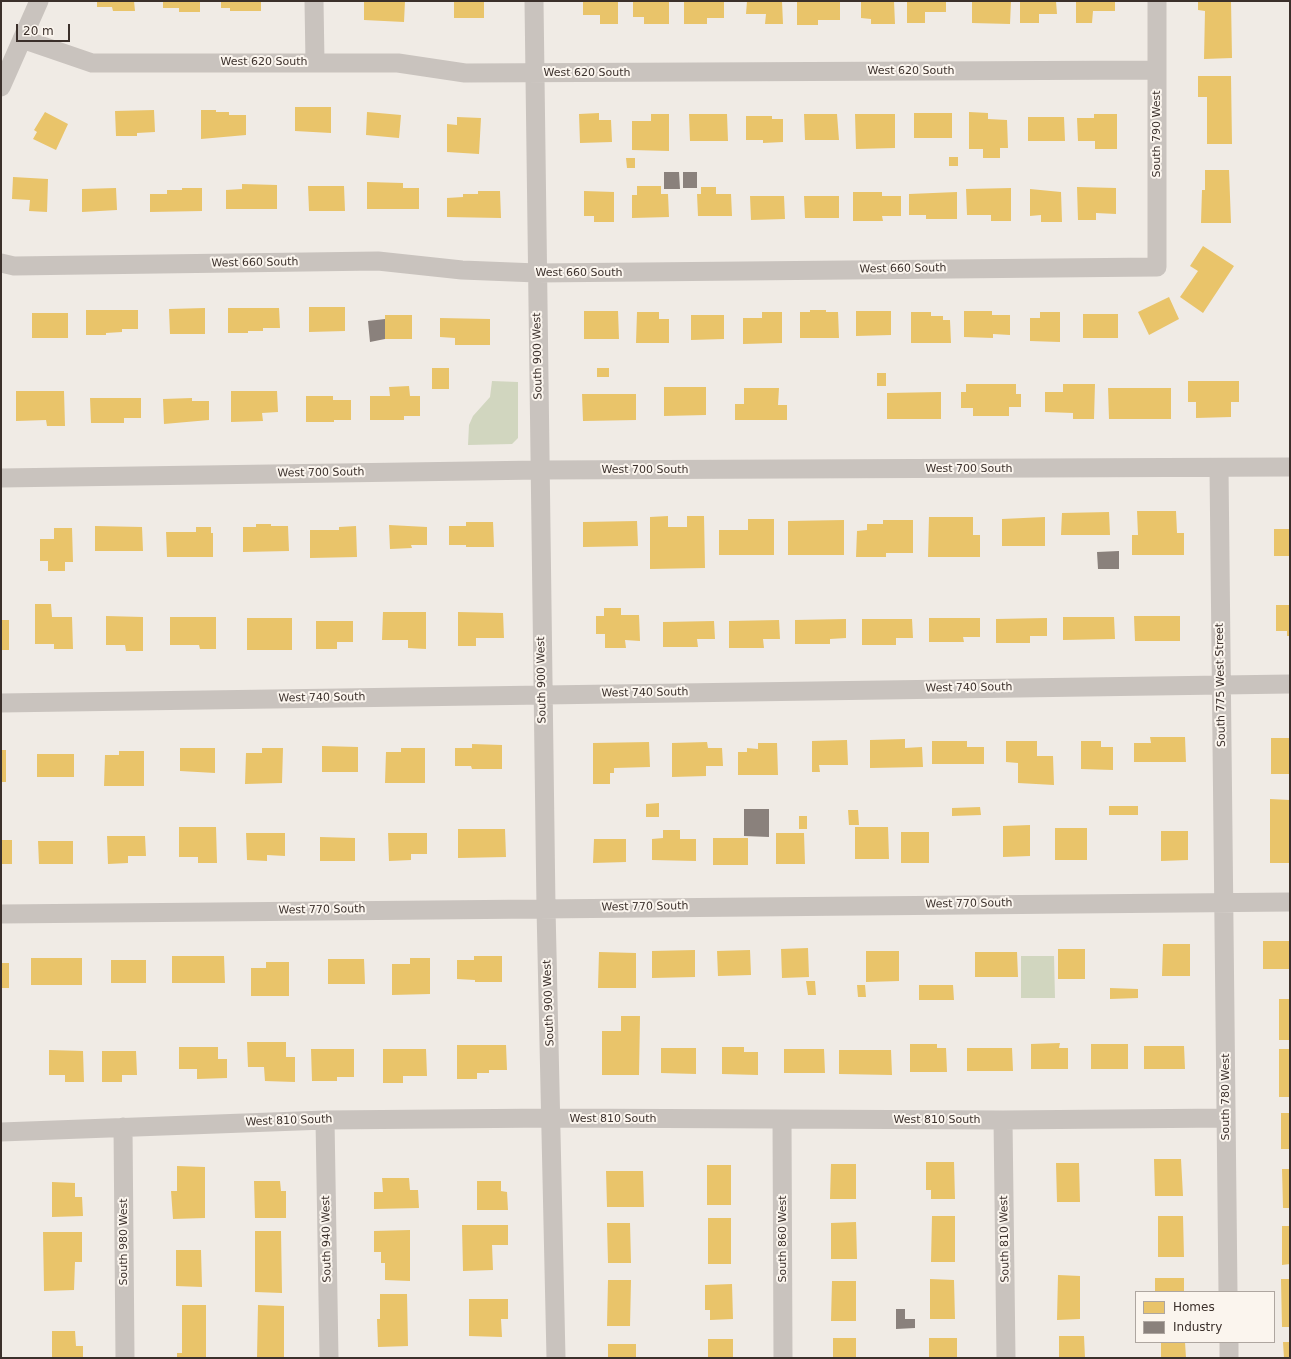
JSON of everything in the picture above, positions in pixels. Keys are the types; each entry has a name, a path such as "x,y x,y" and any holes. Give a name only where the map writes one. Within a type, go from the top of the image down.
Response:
{"street":[{"path":"1,87 39,1"},
{"path":"314,1 315,62"},
{"name":"South 900 West","path":"534,1 542,695 556,1358"},
{"name":"South 790 West","path":"1157,1 1157,267"},
{"name":"West 620 South","path":"22,39 92,63 398,63 465,73 1157,70"},
{"name":"West 660 South","path":"1,263 14,266 378,261 462,270 537,273 1157,267"},
{"name":"West 700 South","path":"1,478 540,470 1290,467"},
{"name":"South 775 West Street","path":"1219,468 1220,685 1225,903"},
{"name":"West 740 South","path":"1,703 1290,684"},
{"name":"West 770 South","path":"1,914 1290,902"},
{"name":"South 780 West","path":"1225,903 1228,1291"},
{"name":"West 810 South","path":"1,1132 325,1120 552,1118 1003,1120 1226,1118"},
{"name":"South 940 West","path":"325,1120 329,1358"},
{"name":"South 860 West","path":"782,1120 783,1358"},
{"name":"South 810 West","path":"1003,1120 1006,1358"},
{"name":"South 980 West","path":"123,1127 125,1358"},
{"path":"1229,1343 1229,1358"}],"green space":[{"path":"492,381 518,382 518,438 512,444 468,445 469,425 473,416 490,397"},
{"path":"1021,956 1054,956 1055,998 1021,998"}],"building: Homes":[{"path":"97,1 134,1 135,11 113,11 112,7 97,7"},
{"path":"163,1 200,1 200,12 179,12 179,8 163,8"},
{"path":"221,1 261,1 261,11 230,11 230,8 221,8"},
{"path":"364,1 405,1 404,22 364,20"},
{"path":"454,1 484,1 484,18 454,18"},
{"path":"583,1 618,1 618,24 600,24 600,15 583,15"},
{"path":"633,1 669,1 669,24 644,24 644,17 633,17"},
{"path":"684,1 724,1 724,18 707,18 707,24 684,24"},
{"path":"747,1 782,1 783,24 765,24 766,14 746,14"},
{"path":"797,1 840,1 840,20 818,20 818,25 797,25"},
{"path":"861,1 894,1 895,24 871,24 871,19 861,18"},
{"path":"907,1 946,1 946,12 925,12 925,23 907,23"},
{"path":"972,1 1011,1 1010,24 972,23"},
{"path":"1020,1 1056,1 1057,14 1039,14 1039,23 1020,23"},
{"path":"1076,1 1115,1 1115,11 1093,11 1092,23 1076,23"},
{"path":"1198,1 1231,1 1232,58 1204,59 1205,11 1198,10"},
{"path":"1198,76 1231,76 1232,144 1207,144 1207,97 1198,97"},
{"path":"295,107 331,107 331,133 295,131"},
{"path":"154,110 155,132 137,133 137,136 116,136 115,111"},
{"path":"201,110 229,112 229,115 246,115 246,135 201,139"},
{"path":"45,112 68,124 56,150 33,139 37,132 34,130"},
{"path":"367,112 401,115 399,138 366,135"},
{"path":"969,112 988,113 988,119 1007,120 1008,148 1000,148 1000,158 983,158 983,149 969,149"},
{"path":"599,113 599,120 611,120 612,142 580,143 579,114"},
{"path":"914,113 952,113 952,138 914,138"},
{"path":"651,114 669,114 669,151 632,150 632,121 651,121"},
{"path":"689,114 727,114 728,141 690,141"},
{"path":"804,114 837,114 839,140 805,140"},
{"path":"855,114 895,114 895,148 856,149"},
{"path":"1094,114 1117,114 1117,149 1095,149 1095,141 1078,141 1077,118 1094,118"},
{"path":"746,116 772,116 772,119 783,119 783,142 763,143 763,140 746,140"},
{"path":"457,117 481,118 479,154 447,152 447,124 457,125"},
{"path":"1028,117 1064,117 1065,141 1028,141"},
{"path":"949,157 958,157 958,166 949,166"},
{"path":"626,158 635,158 635,168 627,168"},
{"path":"1205,170 1229,170 1231,223 1201,223 1202,190 1205,190"},
{"path":"13,177 48,179 47,212 29,211 30,200 12,199"},
{"path":"367,182 403,183 403,188 419,188 419,209 367,209"},
{"path":"242,184 277,185 277,209 226,209 226,190 242,189"},
{"path":"308,186 344,186 345,211 309,211"},
{"path":"637,186 661,186 661,194 668,194 669,217 632,218 632,195 637,195"},
{"path":"701,187 716,187 716,194 731,194 732,216 698,216 697,194 701,194"},
{"path":"1077,187 1116,188 1116,214 1096,213 1096,220 1078,220"},
{"path":"116,188 117,210 82,212 82,189"},
{"path":"182,188 202,188 202,211 150,212 150,194 167,194 167,190 182,190"},
{"path":"1011,188 1011,221 991,221 991,215 967,215 966,189"},
{"path":"1030,189 1061,192 1062,222 1041,222 1041,215 1030,216"},
{"path":"478,191 500,191 501,218 447,217 447,198 463,197 463,194 478,194"},
{"path":"584,191 614,192 614,222 594,222 594,216 584,216"},
{"path":"853,192 882,192 882,196 901,196 901,216 882,216 883,221 853,221"},
{"path":"957,192 957,219 926,219 926,215 909,215 909,194"},
{"path":"750,196 784,196 785,219 751,220"},
{"path":"804,196 839,196 839,218 805,218"},
{"path":"1203,246 1234,266 1203,313 1180,297 1198,271 1190,266"},
{"path":"1169,297 1179,319 1149,335 1138,312"},
{"path":"309,307 345,307 345,331 309,332"},
{"path":"205,308 205,334 170,334 169,309"},
{"path":"228,308 279,308 280,328 263,328 263,331 248,331 248,333 228,333"},
{"path":"86,310 138,310 138,329 122,329 122,332 106,333 106,335 86,335"},
{"path":"810,310 838,312 839,338 800,338 800,312 810,312"},
{"path":"584,311 618,311 619,339 584,339"},
{"path":"856,311 891,311 891,335 856,336"},
{"path":"964,311 992,311 992,315 1010,315 1010,335 993,334 993,338 964,337"},
{"path":"637,312 659,312 659,319 669,319 669,343 636,343"},
{"path":"762,312 782,312 782,343 743,344 743,318 762,318"},
{"path":"911,312 931,312 931,316 943,316 943,320 950,320 951,343 911,343"},
{"path":"1040,312 1060,312 1060,342 1030,341 1030,318 1040,318"},
{"path":"32,313 68,313 68,338 32,338"},
{"path":"1083,314 1118,314 1118,338 1083,338"},
{"path":"385,315 412,315 412,339 385,339"},
{"path":"691,315 724,315 724,339 691,340"},
{"path":"440,318 490,319 490,345 455,345 455,338 440,337"},
{"path":"432,368 449,368 449,389 432,389"},
{"path":"597,368 609,368 609,377 597,377"},
{"path":"877,373 886,373 886,386 877,386"},
{"path":"1188,381 1239,381 1239,402 1231,402 1231,417 1196,418 1196,402 1188,402"},
{"path":"966,384 1016,384 1016,394 1021,394 1021,407 1009,407 1009,416 973,416 973,408 961,408 961,392 966,392"},
{"path":"1063,384 1095,384 1094,419 1073,419 1073,413 1045,412 1045,392 1063,392"},
{"path":"409,386 410,396 420,396 420,416 404,416 404,420 370,420 370,396 390,396 389,387"},
{"path":"664,387 706,387 706,415 664,416"},
{"path":"744,388 779,388 778,405 787,405 787,420 735,420 735,404 744,404"},
{"path":"1108,388 1171,388 1171,419 1109,419"},
{"path":"16,391 64,391 65,426 47,426 46,420 16,421"},
{"path":"231,391 277,391 278,412 262,413 263,421 231,422"},
{"path":"941,392 941,419 887,419 887,393"},
{"path":"582,394 636,394 636,420 583,421"},
{"path":"306,396 333,396 333,400 351,400 351,420 334,420 334,422 306,422"},
{"path":"90,398 141,398 141,418 124,418 124,423 91,423"},
{"path":"192,398 192,401 209,401 209,420 164,424 163,399"},
{"path":"1137,511 1176,511 1177,533 1184,533 1184,555 1132,555 1132,535 1138,535"},
{"path":"1109,512 1110,535 1061,535 1062,513"},
{"path":"668,516 668,527 687,527 687,516 704,516 705,568 650,569 650,517"},
{"path":"929,517 973,517 973,535 980,535 980,557 928,557"},
{"path":"1045,517 1045,546 1002,546 1002,519"},
{"path":"748,519 774,519 774,555 719,555 719,530 748,530"},
{"path":"844,520 844,555 788,555 788,521"},
{"path":"883,520 913,520 913,553 886,553 886,557 856,557 857,531 867,530 867,524 883,524"},
{"path":"637,521 638,546 583,547 583,522"},
{"path":"466,522 493,522 494,547 466,547 466,545 449,545 449,526 466,526"},
{"path":"256,524 288,526 289,551 243,552 243,527 256,527"},
{"path":"389,525 427,527 427,545 411,545 412,548 390,549"},
{"path":"95,526 142,527 143,551 95,551"},
{"path":"356,526 357,557 310,558 310,530 339,530 339,527"},
{"path":"196,527 211,527 211,533 213,533 213,557 167,557 166,532 196,532"},
{"path":"54,528 72,528 73,562 65,562 65,571 48,571 48,561 40,561 40,539 54,539"},
{"path":"1274,529 1290,529 1290,556 1274,556"},
{"path":"35,604 51,604 52,617 72,617 73,649 54,649 54,644 35,644"},
{"path":"1276,605 1290,605 1290,636 1287,636 1287,631 1276,631"},
{"path":"604,608 621,608 621,615 639,615 640,641 625,640 626,648 605,648 605,634 596,634 596,616 604,616"},
{"path":"383,612 426,612 426,649 408,648 408,640 382,640"},
{"path":"458,612 503,613 504,638 476,638 476,646 458,646"},
{"path":"106,616 143,617 143,651 126,651 125,645 106,645"},
{"path":"1134,616 1180,616 1180,641 1135,641"},
{"path":"170,617 216,617 216,649 200,649 199,645 170,645"},
{"path":"1063,617 1114,617 1115,639 1063,640"},
{"path":"247,618 292,618 292,650 247,650"},
{"path":"929,618 980,618 980,637 963,637 964,642 929,642"},
{"path":"1047,618 1047,636 1030,636 1030,643 996,643 996,619"},
{"path":"846,619 846,638 830,639 830,644 795,644 795,620"},
{"path":"862,619 912,619 913,638 896,638 896,645 862,645"},
{"path":"1,620 9,620 9,650 1,650"},
{"path":"779,620 780,639 763,639 764,648 729,648 729,621"},
{"path":"316,621 353,621 353,642 337,642 337,649 316,649"},
{"path":"714,621 715,639 697,639 698,647 663,647 663,622"},
{"path":"1150,737 1185,737 1186,762 1134,762 1134,743 1151,743"},
{"path":"1271,738 1290,738 1290,774 1271,774"},
{"path":"905,739 905,748 922,747 923,767 870,768 870,740"},
{"path":"847,740 848,765 819,765 820,772 812,772 812,741"},
{"path":"932,741 967,741 967,747 984,747 984,764 932,764"},
{"path":"1006,741 1037,741 1037,756 1053,756 1054,785 1018,783 1018,763 1006,762"},
{"path":"1081,741 1101,741 1101,747 1113,747 1113,770 1081,769"},
{"path":"649,742 650,767 614,768 614,773 610,773 610,784 593,784 593,743"},
{"path":"707,742 708,748 722,748 723,766 706,766 706,776 672,777 672,743"},
{"path":"758,743 777,743 778,775 738,775 738,752 747,752 747,748 758,749"},
{"path":"472,744 502,745 502,769 472,769 471,766 455,766 455,748 472,748"},
{"path":"322,746 358,747 358,772 322,772"},
{"path":"180,748 215,748 215,773 180,771"},
{"path":"262,748 283,748 282,783 245,784 246,753 262,753"},
{"path":"401,748 425,748 425,783 385,783 386,752 401,752"},
{"path":"1,750 6,750 6,782 1,782"},
{"path":"119,751 144,751 144,786 104,786 105,755 119,755"},
{"path":"37,754 74,754 74,777 37,777"},
{"path":"1270,799 1290,800 1290,863 1270,863"},
{"path":"659,803 659,817 646,817 646,804"},
{"path":"1109,806 1138,806 1138,815 1109,815"},
{"path":"980,807 981,815 952,816 952,808"},
{"path":"848,810 858,810 859,825 849,825"},
{"path":"799,816 807,816 807,829 799,829"},
{"path":"1030,825 1030,856 1003,857 1003,826"},
{"path":"179,827 216,827 217,863 198,863 198,857 179,857"},
{"path":"855,827 888,827 889,859 855,859"},
{"path":"1055,828 1087,828 1087,860 1055,860"},
{"path":"458,829 505,829 506,857 458,858"},
{"path":"663,830 680,830 680,839 696,839 696,861 652,860 652,839 663,838"},
{"path":"1161,831 1188,831 1188,860 1161,861"},
{"path":"901,832 929,832 929,863 901,863"},
{"path":"246,833 285,833 285,856 267,855 267,861 247,860"},
{"path":"388,833 427,833 427,854 411,854 411,860 389,861"},
{"path":"776,833 804,833 805,864 776,864"},
{"path":"107,836 145,836 146,856 128,856 128,863 108,864"},
{"path":"320,837 355,838 355,861 320,861"},
{"path":"713,838 748,838 748,865 713,865"},
{"path":"594,839 626,839 626,862 593,863"},
{"path":"1,840 12,840 12,864 1,864"},
{"path":"38,841 73,841 73,864 39,864"},
{"path":"1263,941 1290,941 1290,969 1263,969"},
{"path":"1163,944 1190,944 1190,976 1162,976"},
{"path":"808,948 809,977 782,978 781,949"},
{"path":"1058,949 1085,949 1085,979 1058,979"},
{"path":"695,950 695,977 652,978 652,951"},
{"path":"750,950 751,975 718,976 717,951"},
{"path":"866,951 899,951 899,981 866,982"},
{"path":"599,952 636,953 636,988 598,988"},
{"path":"975,952 1017,952 1018,977 975,977"},
{"path":"172,956 224,956 225,983 172,983"},
{"path":"474,956 502,956 502,982 475,982 475,980 457,979 457,960 474,960"},
{"path":"31,958 82,958 82,985 31,985"},
{"path":"410,958 430,958 430,994 392,995 392,964 410,964"},
{"path":"328,959 364,959 365,984 328,984"},
{"path":"111,960 146,960 146,983 111,983"},
{"path":"266,962 289,962 289,996 251,996 251,968 266,968"},
{"path":"1,963 9,963 9,988 1,988"},
{"path":"806,981 815,981 816,995 808,995"},
{"path":"857,985 865,985 866,997 858,997"},
{"path":"919,985 953,985 954,1000 919,1000"},
{"path":"1110,988 1138,989 1138,998 1110,999"},
{"path":"1279,999 1290,999 1290,1040 1279,1040"},
{"path":"621,1016 640,1016 639,1075 602,1075 602,1031 621,1031"},
{"path":"247,1042 286,1042 286,1057 295,1057 295,1082 265,1081 264,1067 248,1067"},
{"path":"1060,1043 1059,1048 1068,1048 1068,1069 1031,1069 1031,1044"},
{"path":"910,1044 937,1044 937,1048 946,1048 947,1072 910,1072"},
{"path":"1091,1044 1128,1044 1128,1069 1091,1069"},
{"path":"457,1045 506,1045 507,1070 489,1070 489,1073 477,1073 477,1079 457,1079"},
{"path":"1144,1046 1184,1046 1185,1069 1144,1069"},
{"path":"179,1047 218,1047 218,1059 227,1059 227,1078 197,1079 197,1069 179,1069"},
{"path":"722,1047 744,1047 744,1052 758,1052 758,1075 722,1074"},
{"path":"661,1048 696,1048 696,1074 661,1073"},
{"path":"967,1048 1012,1048 1013,1071 967,1071"},
{"path":"311,1049 354,1049 354,1077 337,1077 337,1081 312,1081"},
{"path":"383,1049 426,1049 427,1076 403,1076 403,1083 383,1083"},
{"path":"784,1049 824,1049 825,1073 784,1073"},
{"path":"1279,1049 1290,1049 1290,1097 1279,1097"},
{"path":"49,1050 83,1051 84,1082 65,1082 65,1075 49,1075"},
{"path":"839,1050 891,1050 892,1075 839,1074"},
{"path":"102,1051 136,1051 137,1075 122,1075 122,1082 102,1082"},
{"path":"1281,1113 1290,1113 1290,1149 1281,1149"},
{"path":"1154,1159 1181,1159 1183,1196 1155,1196"},
{"path":"926,1162 954,1162 955,1199 931,1199 931,1190 926,1190"},
{"path":"1056,1163 1079,1163 1080,1202 1057,1202"},
{"path":"831,1164 856,1164 856,1199 830,1199"},
{"path":"707,1165 731,1165 731,1205 707,1205"},
{"path":"177,1166 205,1167 205,1218 173,1219 171,1191 177,1191"},
{"path":"1282,1169 1290,1169 1290,1208 1283,1208"},
{"path":"606,1171 643,1171 644,1207 607,1207"},
{"path":"382,1178 409,1178 410,1190 418,1190 419,1208 374,1209 374,1192 383,1192"},
{"path":"254,1181 280,1181 281,1191 286,1191 286,1218 255,1218"},
{"path":"477,1181 501,1181 501,1191 507,1192 508,1210 477,1210"},
{"path":"52,1182 75,1183 75,1197 82,1197 83,1216 52,1217"},
{"path":"932,1216 955,1216 955,1262 931,1262"},
{"path":"1158,1216 1183,1216 1184,1257 1158,1257"},
{"path":"708,1218 731,1218 731,1264 708,1264"},
{"path":"856,1222 857,1259 831,1259 831,1223"},
{"path":"607,1223 630,1223 631,1263 608,1263"},
{"path":"462,1225 508,1225 508,1245 492,1245 493,1270 463,1271"},
{"path":"1282,1226 1290,1226 1290,1264 1282,1265"},
{"path":"410,1230 410,1281 385,1280 385,1263 381,1263 381,1252 374,1252 374,1231"},
{"path":"255,1231 281,1231 282,1293 255,1292"},
{"path":"43,1232 82,1232 82,1262 75,1262 74,1290 44,1291"},
{"path":"176,1250 201,1250 202,1287 176,1286"},
{"path":"1058,1275 1080,1276 1080,1319 1057,1320"},
{"path":"1155,1278 1184,1278 1184,1291 1155,1291"},
{"path":"930,1279 954,1280 955,1319 930,1319"},
{"path":"1281,1279 1290,1279 1290,1327 1282,1327"},
{"path":"608,1280 631,1280 630,1326 607,1326"},
{"path":"832,1281 856,1281 856,1321 831,1321"},
{"path":"732,1284 733,1319 710,1320 710,1310 705,1310 705,1285"},
{"path":"380,1294 407,1294 408,1346 378,1347 377,1319 380,1319"},
{"path":"469,1299 508,1299 508,1319 501,1319 502,1337 469,1336"},
{"path":"182,1305 206,1305 206,1358 177,1358 177,1353 182,1353"},
{"path":"258,1305 284,1306 284,1358 257,1358"},
{"path":"52,1331 75,1331 76,1346 83,1346 83,1358 52,1358"},
{"path":"1059,1336 1084,1336 1085,1358 1059,1358"},
{"path":"833,1338 856,1338 856,1358 833,1358"},
{"path":"929,1338 957,1338 957,1358 929,1358"},
{"path":"708,1339 733,1339 733,1358 708,1358"},
{"path":"1283,1342 1290,1342 1290,1358 1284,1358"},
{"path":"1161,1343 1185,1343 1186,1358 1161,1358"},
{"path":"608,1344 636,1344 636,1358 608,1358"}],"building: Industry":[{"path":"664,172 679,172 680,189 664,189"},
{"path":"683,172 697,172 697,188 683,188"},
{"path":"385,319 385,339 370,342 368,321"},
{"path":"1119,551 1119,569 1098,569 1097,552"},
{"path":"744,809 769,809 769,837 744,836"},
{"path":"896,1309 905,1309 905,1319 915,1319 915,1328 896,1329"}]}
